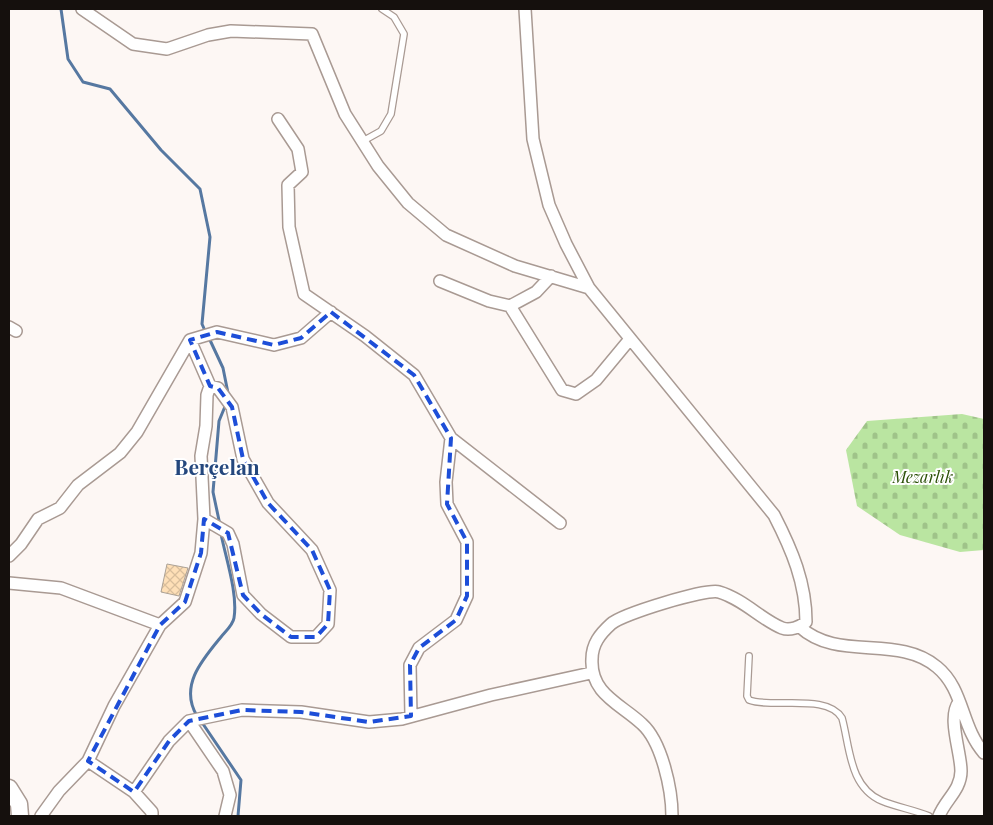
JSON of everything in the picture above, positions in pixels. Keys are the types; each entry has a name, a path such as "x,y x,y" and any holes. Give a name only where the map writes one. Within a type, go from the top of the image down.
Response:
{"main road":[{"path":"9,788 19,804 20,816"}],"street":[{"path":"82,9 133,44 167,49 208,35 231,31 312,34 345,114 378,166 408,202 446,235 515,266 589,288"},
{"path":"525,9 533,139 549,205 589,288 774,515 794,554 806,601 806,622 800,627 782,628 748,606 717,591 655,605 612,623 592,646 591,673 613,703 643,724 659,747 672,806 672,816"},
{"path":"278,119 298,149 302,172 288,185 289,227 304,294 365,336 414,375 451,438 560,523"},
{"path":"440,281 488,301 510,306 536,292 551,276"},
{"path":"510,306 562,390 576,394 596,380 630,340"},
{"path":"9,556 21,544 38,519 60,508 78,485 120,453 136,432 190,340 217,332 274,346 301,338 331,312"},
{"path":"41,816 59,791 88,761 114,706 160,624 185,602 201,553 204,519 201,456 206,426 207,396 210,386 190,340"},
{"path":"204,519 228,533 233,544 243,595 261,614 291,636 316,637 328,624 330,590 312,550 268,503 243,459 232,408 218,388 210,386"},
{"path":"411,716 410,666 419,648 456,620 467,596 467,542 447,504 446,482 451,438"},
{"path":"9,583 61,588 160,624"},
{"path":"800,627 820,641 899,650 920,656 936,666 948,678 969,731 984,753"},
{"path":"134,792 169,741 189,721 242,710 301,712 369,722 411,716 491,695 591,673"},
{"path":"939,816 956,789 961,776 954,714 959,702"},
{"path":"189,721 223,771 230,795 225,816"},
{"path":"88,761 134,792 152,812 152,816"}],"lane":[{"path":"363,141 381,131 390,114 404,34 394,17 382,9"},
{"path":"749,656 747,696 749,700 803,703 827,706 838,710 842,718 855,774 864,788 884,801 929,816"}],"highlighted area":[{"path":"331,312 414,375 451,438 447,504 467,542 467,596 456,620 419,648 410,665 411,716 369,722 301,712 242,710 189,721 169,741 134,792 88,761 160,625 185,602 201,553 204,519 228,533 243,595 261,614 291,637 316,637 328,624 330,590 312,550 268,503 243,459 232,407 218,388 210,386 190,340 217,332 274,345 301,338"}],"green space":[{"name":"Mezarlık","path":"962,414 984,419 984,550 960,552 900,535 857,506 846,450 867,421"}],"building":[{"path":"167,564 188,568 179,596 161,592"}],"waterway":[{"path":"61,9 68,59 83,82 110,89 161,150 200,189 210,237 202,324 206,333"},
{"path":"209,338 223,368 228,393"},
{"path":"220,525 213,492 219,421 226,404"},
{"path":"197,716 190,694 195,674 200,664 231,626 234,618 233,587 221,534"},
{"path":"201,721 241,780 238,816"}],"district":[{"name":"Berçelan","path":"217,468"}]}
